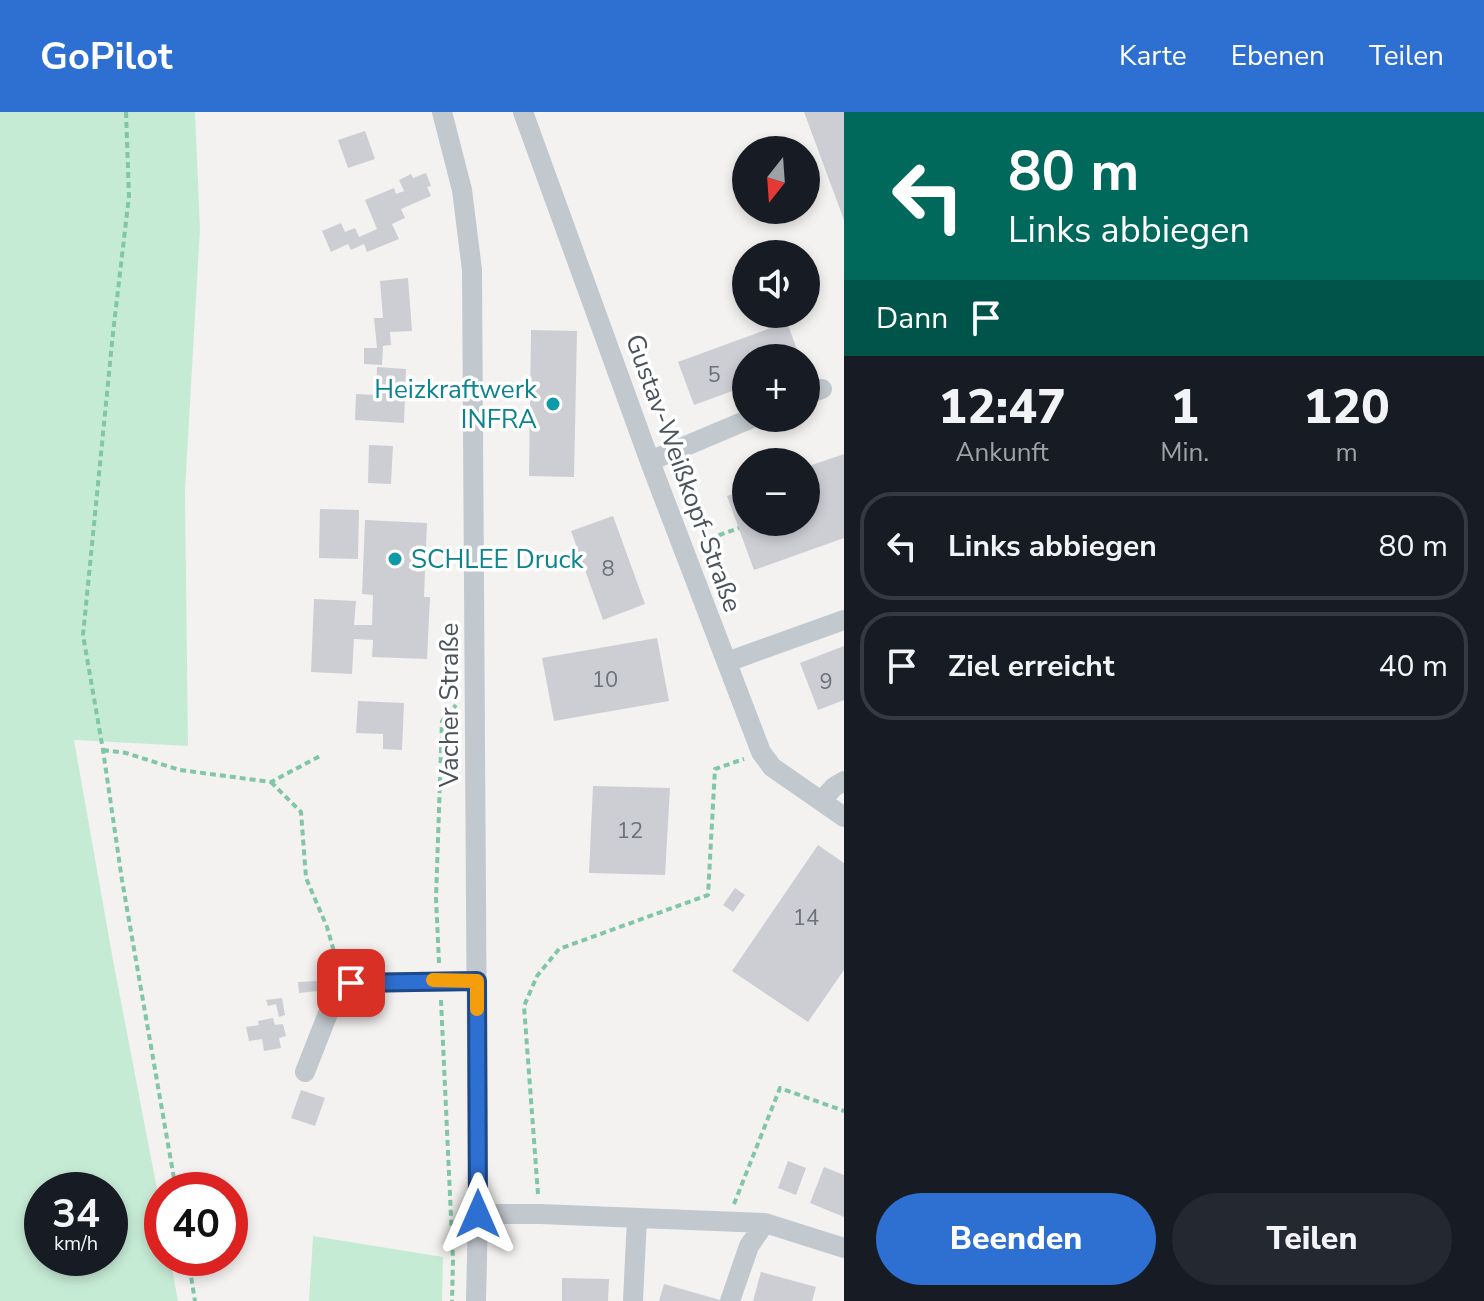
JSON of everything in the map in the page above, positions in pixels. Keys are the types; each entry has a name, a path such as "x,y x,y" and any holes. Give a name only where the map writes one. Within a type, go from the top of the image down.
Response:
{"street":[{"name":"Vacher Straße","path":"442,112 462,190 472,270 476,1301"},
{"name":"Gustav-Weißkopf-Straße","path":"523,112 650,461 761,752 772,767 844,817"},
{"path":"650,461 732,426"},
{"path":"727,662 761,643 844,620"},
{"path":"821,801 844,781"},
{"path":"305,1072 334,998 351,983 477,981"},
{"path":"478,1214 765,1223 844,1248"},
{"path":"633,1300 637,1218"},
{"path":"730,1301 749,1246 765,1223"}],"path":[{"path":"126,112 129,196 83,635 173,1172"},
{"path":"683,548 732,530"},
{"path":"103,750 126,753 180,770 271,782 322,755"},
{"path":"540,1214 524,1006 537,976 559,949 708,895 715,769 761,752"},
{"path":"271,782 301,812 306,878 333,948"},
{"path":"727,1221 780,1088 844,1111"},
{"path":"191,1276 195,1301"}],"green space":[{"path":"0,112 195,112 200,229 185,490 188,746 74,740 154,1172 144,1172 144,1276 173,1276 178,1301 0,1301"},
{"path":"313,1236 443,1257 442,1301 309,1301"}],"building":[{"path":"804,112 844,112 844,220 820,155 820,136 813,136"},
{"path":"365,131 375,159 348,168 338,140"},
{"path":"426,173 431,196 401,209 405,218 392,224 399,239 367,252 364,244 351,250 348,244 331,252 322,231 341,223 345,232 355,228 359,237 377,229 365,200 394,188 396,194 404,191 399,180 411,174 413,178"},
{"path":"408,278 412,331 390,332 391,345 383,346 382,365 364,364 364,348 377,348 374,318 383,318 380,281"},
{"path":"771,328 789,328 795,344 732,344 732,391 694,405 678,362"},
{"name":"Heizkraftwerk INFRA","path":"531,330 577,331 574,477 529,476"},
{"path":"377,367 406,369 404,423 355,420 356,394 376,395"},
{"path":"369,445 393,446 391,484 368,483"},
{"path":"844,454 844,538 754,570 742,536 820,536 820,462"},
{"path":"320,509 359,510 358,559 319,558"},
{"path":"613,516 645,604 603,620 571,531"},
{"name":"SCHLEE Druck","path":"365,520 427,523 424,597 430,597 427,659 372,657 373,640 354,639 352,674 311,672 314,599 356,601 354,625 372,625 373,595 362,594"},
{"path":"657,638 669,701 554,721 542,658"},
{"path":"844,646 844,700 818,710 800,663"},
{"path":"358,701 404,703 402,750 383,749 383,734 356,733"},
{"path":"593,786 670,788 665,875 589,873"},
{"path":"818,845 844,863 844,970 808,1022 732,971"},
{"path":"735,888 745,895 733,912 723,905"},
{"path":"317,981 318,991 299,993 298,982"},
{"path":"282,998 285,1015 279,1017 276,1004 268,1006 266,1000"},
{"path":"273,1018 275,1025 283,1024 286,1036 279,1038 281,1048 264,1051 262,1039 249,1041 246,1027"},
{"path":"301,1090 325,1098 315,1126 291,1118"},
{"path":"788,1161 806,1168 796,1195 778,1188"},
{"path":"824,1167 844,1175 844,1217 810,1203"},
{"path":"761,1272 816,1287 812,1301 753,1301"},
{"path":"562,1278 609,1279 608,1301 562,1301"},
{"path":"664,1284 720,1300 720,1301 659,1301"}],"slow traffic":[{"path":"433,980 477,981 477,1009"}],"place":[{"name":"Heizkraftwerk INFRA","path":"553,404"},
{"name":"SCHLEE Druck","path":"395,559"}],"route":[{"path":"351,983 477,981 478,1214"}]}
